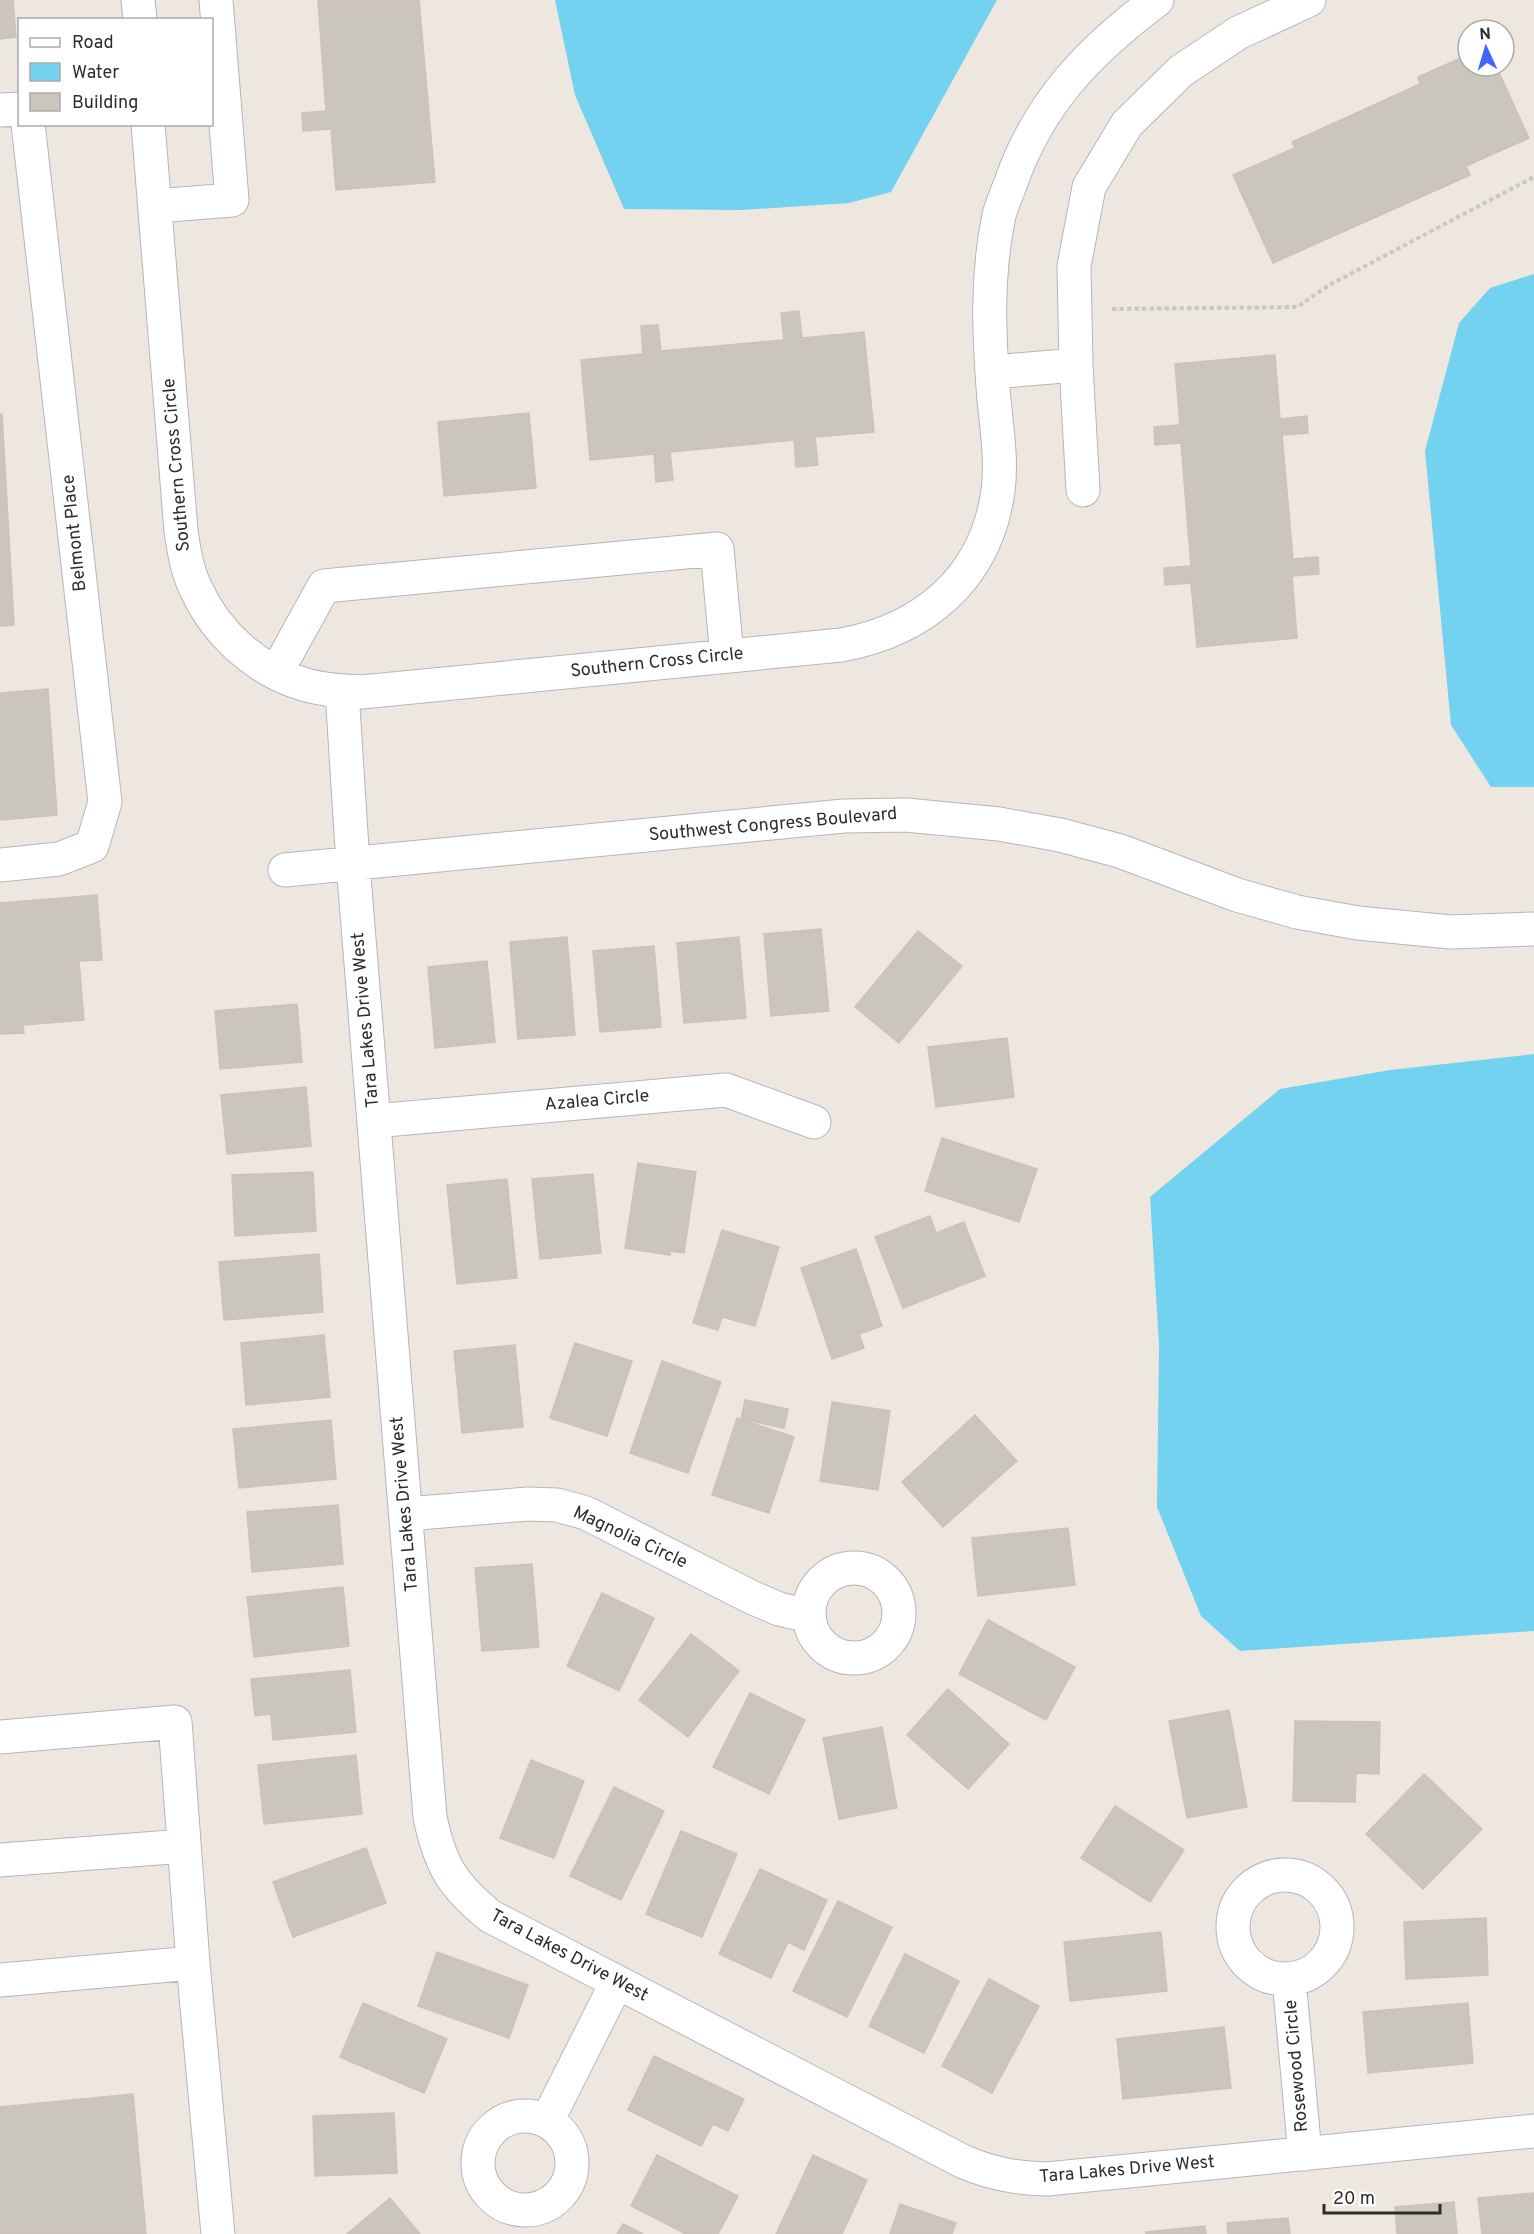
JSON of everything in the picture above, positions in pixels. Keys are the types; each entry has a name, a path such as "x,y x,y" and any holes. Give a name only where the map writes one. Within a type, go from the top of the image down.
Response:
{"street":[{"path":"138,0 140,18"},
{"path":"155,206 232,200 216,0"},
{"name":"Southern Cross Circle","path":"148,126 181,531 186,560 195,588 210,615 250,657 276,673 303,684 362,692 841,645 870,639 924,614 947,595 966,573 981,547 992,519 998,490 999,461 989,327 990,268 1000,213 1018,160 1046,111 1080,66 1121,27 1157,0"},
{"path":"1083,490 1076,365 1074,266 1089,187 1127,124 1181,71 1238,33 1309,0"},
{"path":"0,110 18,109"},
{"name":"Belmont Place","path":"0,865 59,859 92,846 105,802 28,126"},
{"path":"992,372 1076,365"},
{"path":"276,673 324,586 717,549 728,656"},
{"name":"Tara Lakes Drive West","path":"342,691 353,864 430,1817 436,1846 448,1874 467,1897 490,1916 963,2162 990,2172 1019,2178 1047,2179 1534,2131"},
{"name":"Southwest Congress Boulevard","path":"285,870 844,816 906,815 999,824 1060,835 1120,851 1237,895 1297,912 1358,923 1451,932 1534,929"},
{"name":"Azalea Circle","path":"374,1121 726,1090 814,1122"},
{"name":"Magnolia Circle","path":"406,1514 528,1504 557,1505 586,1513 751,1597 779,1609 809,1616"},
{"path":"0,1737 175,1722 193,1963 218,2234"},
{"path":"0,1860 184,1846"},
{"path":"0,1980 193,1963"},
{"name":"Rosewood Circle","path":"1289,1979 1305,2154"},
{"path":"547,2121 617,1982"}],"path":[{"path":"1102,309 1297,307 1331,284 1534,177"}],"water":[{"path":"555,0 997,0 891,192 849,203 741,210 624,209 575,95"},
{"path":"1534,274 1534,787 1491,787 1451,725 1425,451 1459,323 1490,288"},
{"path":"1534,1054 1534,1631 1240,1651 1201,1616 1157,1507 1159,1345 1150,1197 1280,1089 1390,1070"}],"building":[{"path":"0,0 13,0 16,37 0,39"},
{"path":"318,0 419,0 435,182 336,190 331,129 303,131 302,113 326,111"},
{"path":"1456,60 1456,78 1502,78 1529,138 1466,166 1470,175 1273,263 1233,175 1295,148 1292,142 1420,84 1418,77"},
{"path":"799,311 802,338 864,332 874,432 815,437 818,465 796,467 794,440 670,452 673,480 656,482 654,454 590,460 581,360 643,354 641,326 658,325 661,351 784,340 781,313"},
{"path":"1275,355 1280,419 1307,416 1308,433 1282,435 1293,559 1318,557 1319,574 1292,576 1297,638 1197,647 1191,583 1165,585 1164,568 1191,566 1181,443 1155,445 1154,427 1180,425 1175,364"},
{"path":"529,413 536,488 444,496 438,422"},
{"path":"2,414 14,625 0,626 0,415"},
{"path":"48,689 57,815 0,820 0,693"},
{"path":"97,895 102,960 79,961 84,1020 23,1025 24,1033 0,1034 0,903"},
{"path":"821,929 829,1011 771,1016 764,934"},
{"path":"918,931 962,966 899,1043 855,1007"},
{"path":"567,937 575,1035 518,1039 510,942"},
{"path":"739,937 746,1018 684,1023 677,943"},
{"path":"654,946 661,1027 600,1032 593,951"},
{"path":"487,961 495,1042 435,1048 428,967"},
{"path":"297,1004 302,1062 220,1069 215,1011"},
{"path":"1007,1038 1014,1097 936,1107 928,1047"},
{"path":"306,1087 311,1146 227,1154 221,1095"},
{"path":"942,1138 1037,1169 1019,1222 925,1191"},
{"path":"638,1163 696,1172 684,1253 670,1251 670,1255 625,1248"},
{"path":"313,1172 316,1231 235,1236 232,1175"},
{"path":"593,1174 601,1253 540,1259 532,1179"},
{"path":"507,1179 517,1278 457,1284 447,1185"},
{"path":"930,1216 936,1233 964,1222 985,1276 903,1308 875,1237"},
{"path":"722,1230 779,1247 755,1326 722,1317 718,1330 693,1323"},
{"path":"856,1249 882,1326 859,1334 864,1348 832,1359 801,1268"},
{"path":"319,1254 323,1312 224,1320 219,1262"},
{"path":"324,1335 330,1397 246,1405 241,1343"},
{"path":"575,1343 632,1361 607,1436 550,1418"},
{"path":"515,1345 523,1427 462,1433 454,1351"},
{"path":"662,1361 721,1382 688,1473 630,1453"},
{"path":"745,1400 788,1409 784,1428 741,1419"},
{"path":"832,1402 890,1411 878,1490 820,1481"},
{"path":"975,1415 1017,1461 943,1527 902,1482"},
{"path":"737,1418 794,1437 769,1513 712,1495"},
{"path":"331,1420 336,1479 239,1488 233,1429"},
{"path":"338,1505 343,1564 252,1572 247,1512"},
{"path":"1068,1528 1075,1585 978,1596 972,1538"},
{"path":"532,1564 539,1647 482,1651 475,1568"},
{"path":"343,1587 349,1646 254,1657 247,1597"},
{"path":"602,1593 654,1618 619,1691 567,1666"},
{"path":"988,1620 1075,1667 1046,1720 959,1674"},
{"path":"691,1634 739,1671 688,1737 639,1700"},
{"path":"350,1670 356,1732 273,1740 271,1714 255,1716 251,1679"},
{"path":"948,1689 1009,1744 968,1789 907,1735"},
{"path":"750,1693 805,1720 769,1794 713,1767"},
{"path":"1229,1710 1247,1807 1187,1818 1169,1721"},
{"path":"1295,1721 1380,1722 1379,1774 1356,1773 1355,1802 1293,1801"},
{"path":"882,1727 897,1808 839,1819 823,1738"},
{"path":"356,1755 362,1814 264,1824 258,1765"},
{"path":"531,1760 584,1781 554,1858 500,1838"},
{"path":"1424,1774 1482,1829 1423,1889 1366,1834"},
{"path":"614,1787 664,1811 621,1900 570,1876"},
{"path":"1115,1806 1184,1850 1150,1902 1081,1858"},
{"path":"681,1831 737,1854 702,1937 646,1914"},
{"path":"366,1848 386,1903 293,1937 273,1882"},
{"path":"760,1869 827,1900 804,1950 788,1942 771,1978 719,1954"},
{"path":"838,1901 892,1927 847,2017 793,1991"},
{"path":"1486,1918 1488,1975 1406,1979 1404,1922"},
{"path":"1161,1932 1167,1991 1070,2001 1064,1942"},
{"path":"437,1952 528,1985 509,2038 418,2006"},
{"path":"905,1954 959,1981 924,2053 869,2026"},
{"path":"989,1979 1039,2006 992,2093 942,2066"},
{"path":"363,2003 447,2039 424,2093 340,2057"},
{"path":"1468,2003 1473,2063 1368,2073 1363,2012"},
{"path":"1224,2027 1231,2088 1123,2099 1117,2039"},
{"path":"654,2056 744,2099 728,2131 713,2124 701,2146 628,2110"},
{"path":"133,2094 146,2234 0,2234 0,2107"},
{"path":"394,2113 397,2173 315,2176 313,2116"},
{"path":"657,2155 738,2196 718,2234 686,2234 631,2206"},
{"path":"813,2155 867,2180 842,2234 776,2234"},
{"path":"1534,2193 1534,2234 1482,2234 1478,2198"},
{"path":"390,2198 420,2234 347,2234"},
{"path":"1454,2202 1457,2234 1397,2234 1395,2207"},
{"path":"900,2204 956,2223 952,2234 890,2234"},
{"path":"1288,2218 1290,2234 1228,2234 1227,2223"},
{"path":"623,2224 643,2234 617,2234"},
{"path":"1205,2226 1206,2234 1146,2234 1146,2232"}]}
